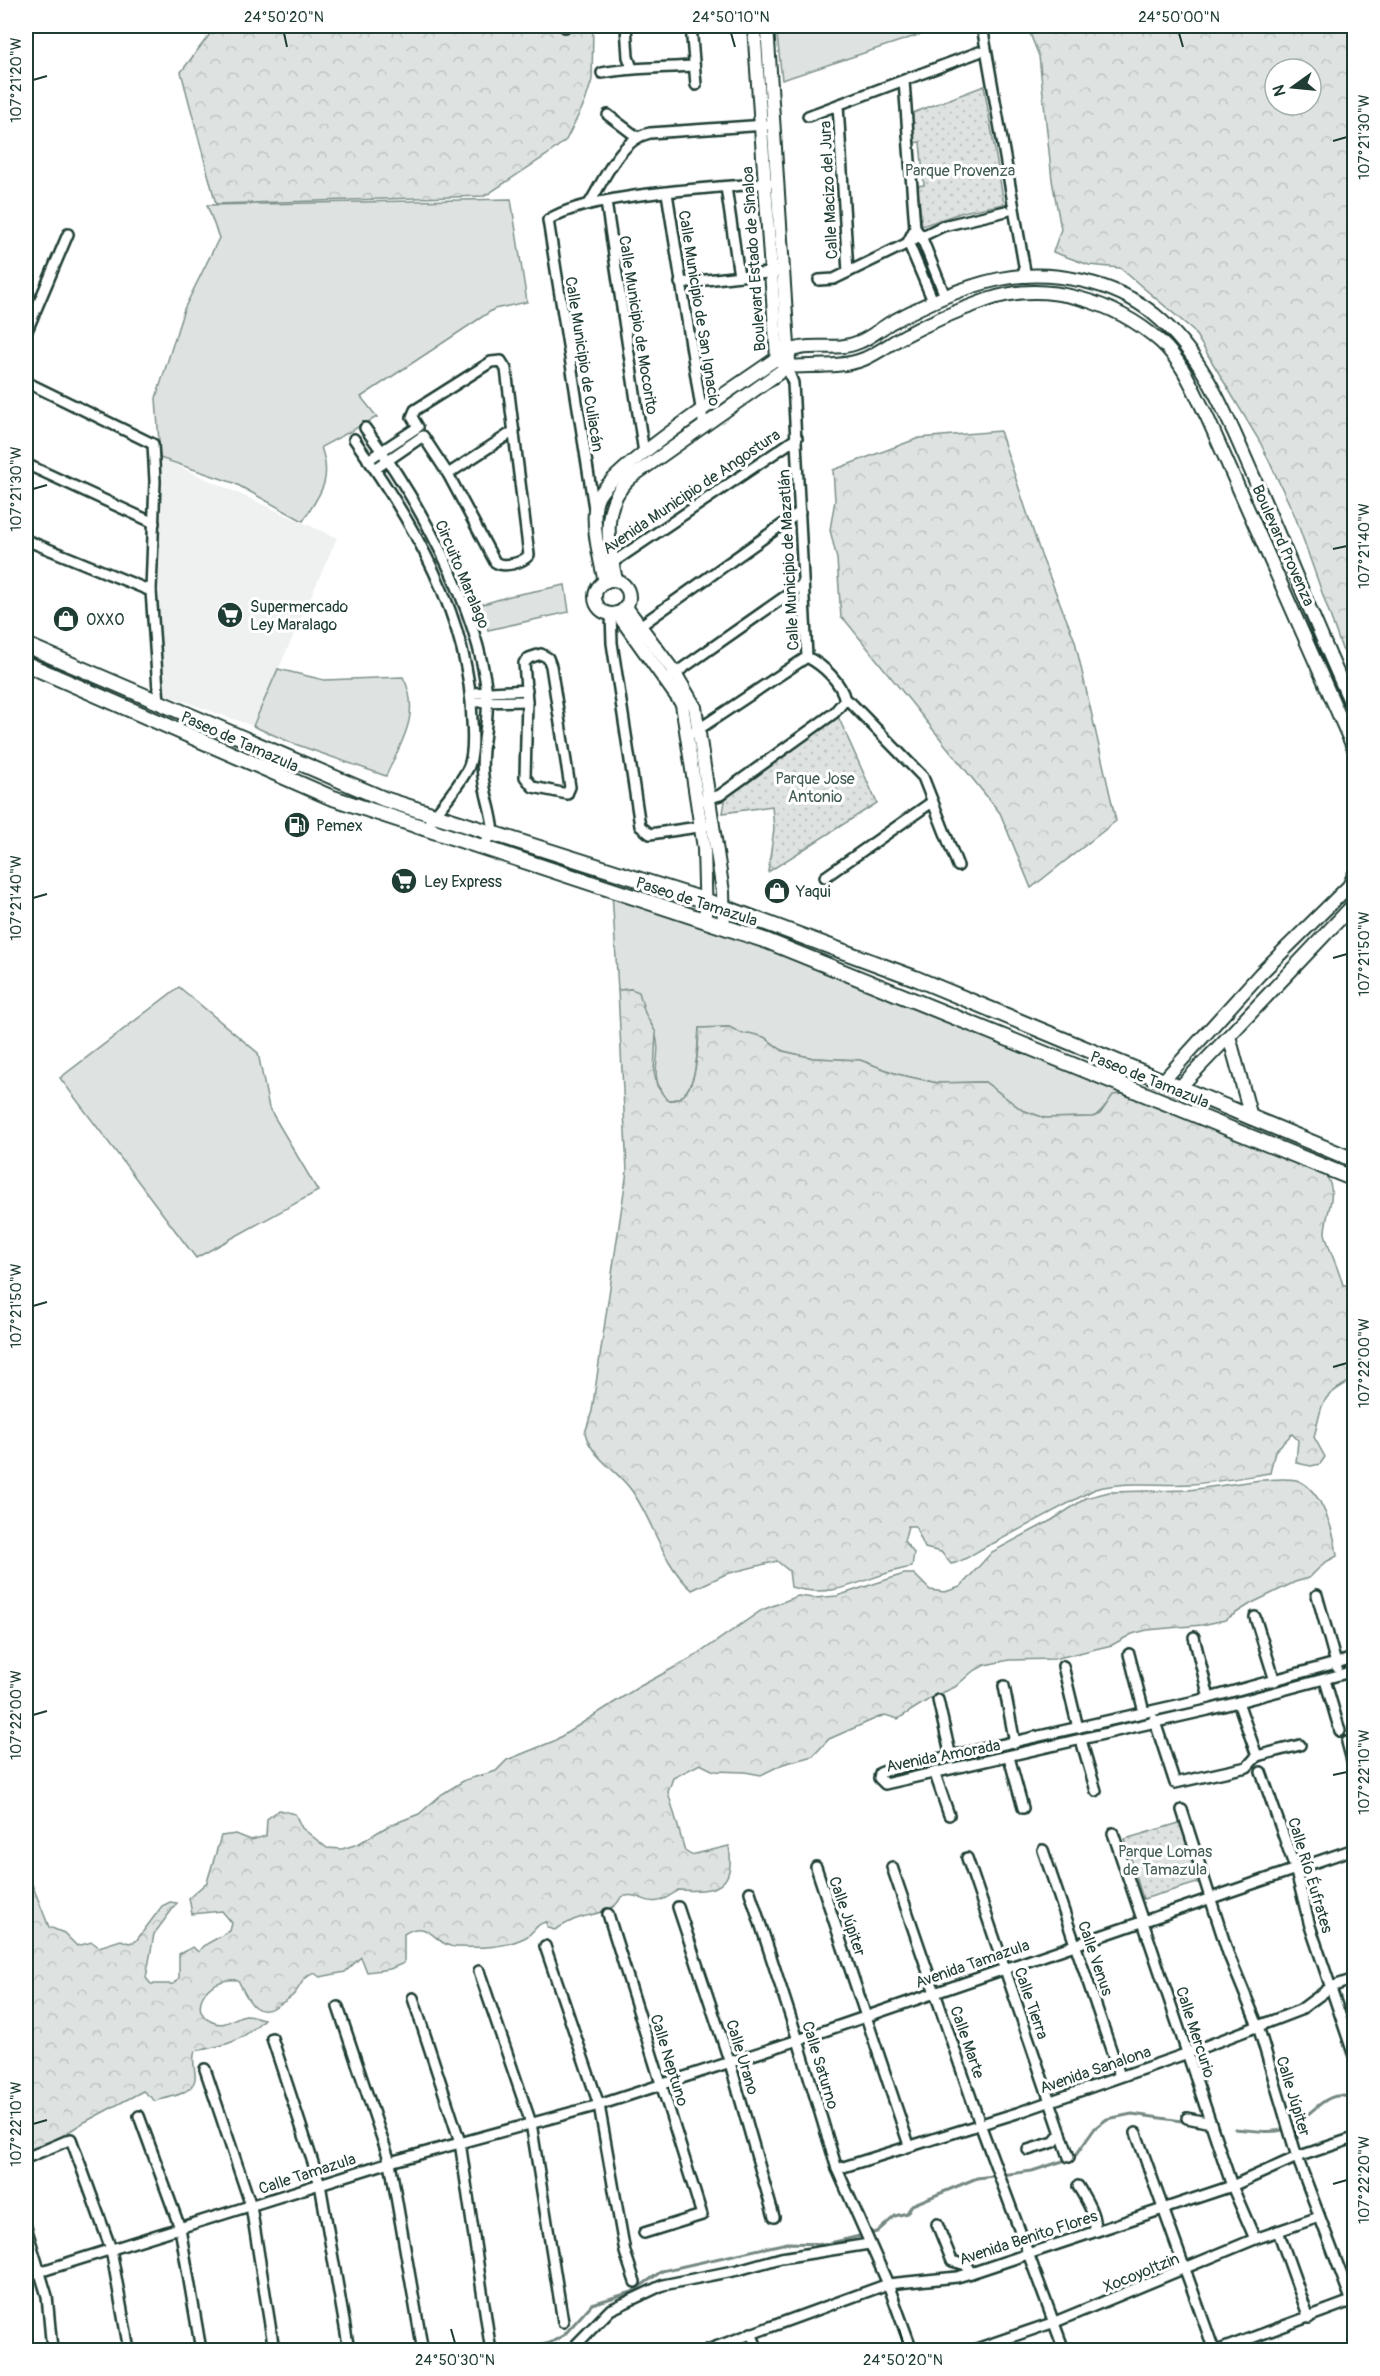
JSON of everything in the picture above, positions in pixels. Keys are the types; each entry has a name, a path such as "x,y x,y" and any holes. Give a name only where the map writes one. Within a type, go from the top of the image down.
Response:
{"main road":[{"name":"Paseo de Tamazula","path":"26,645 344,783 494,834 707,901 915,978 1354,1160"},
{"name":"Paseo de Tamazula","path":"26,664 289,781 424,830 724,926 812,959 1354,1179"},
{"path":"108,699 114,683"},
{"path":"289,781 303,777 344,783"}],"street":[{"path":"626,26 628,57 632,68"},
{"path":"691,26 696,85"},
{"name":"Boulevard Estado de Sinaloa","path":"670,676 640,626 618,611 601,609 596,600 597,590 609,574 609,508 617,491 630,478 787,367 790,348 765,184 754,26"},
{"name":"Boulevard Estado de Sinaloa","path":"618,611 628,590 609,574 595,513 599,495 606,485 644,453 777,358 778,182 767,26"},
{"path":"982,26 1028,292"},
{"path":"808,116 979,52"},
{"path":"602,73 632,68 640,70 694,66"},
{"path":"904,81 918,232 945,296"},
{"name":"Calle Macizo del Jura","path":"838,105 848,272"},
{"path":"608,115 636,137"},
{"path":"589,204 627,145 636,137 650,133 774,124"},
{"path":"589,204 667,193 778,182"},
{"path":"726,187 739,276"},
{"name":"Calle Municipio de San Ignacio","path":"667,193 704,427"},
{"name":"Calle Municipio de Mocorito","path":"606,202 644,453"},
{"name":"Calle Municipio de Culiacán","path":"589,204 548,220 595,513"},
{"path":"819,280 834,279 908,242 918,232 1006,211"},
{"path":"26,333 69,234"},
{"path":"908,242 933,301"},
{"path":"680,283 779,271"},
{"name":"Boulevard Provenza","path":"790,348 859,342 945,296 975,285 1026,277 1079,280 1131,300 1154,314 1197,361 1223,411 1354,710"},
{"name":"Boulevard Provenza","path":"787,367 864,359 927,324 990,298 1028,292 1068,295 1099,304 1140,326 1162,343 1185,373 1208,419 1354,749"},
{"path":"887,325 896,340"},
{"path":"787,367 777,358 790,348"},
{"path":"368,459 418,427 412,417 415,410 496,360 501,361 506,369 530,546 526,559 502,565 495,562 448,474 423,436 375,469"},
{"name":"Calle Municipio de Mazatlán","path":"787,367 793,383 797,438 807,657 817,662 839,685 845,700 850,702 920,774 958,866"},
{"path":"26,382 153,444 154,523 151,591 159,704"},
{"path":"1208,419 1223,411"},
{"name":"Circuito Maralago","path":"365,428 382,450 416,504 475,636 487,697 483,777 492,811 494,834"},
{"path":"448,474 514,431"},
{"name":"Avenida Municipio de Angostura","path":"609,574 797,438"},
{"name":"Circuito Maralago","path":"354,439 417,538 451,613 460,641 472,698 473,739 468,767 424,830"},
{"path":"26,464 154,523"},
{"path":"640,626 800,512"},
{"path":"26,540 151,591"},
{"path":"670,676 803,584"},
{"path":"451,613 459,615 464,607"},
{"path":"618,611 612,643 640,826 650,834 713,825"},
{"name":"Boulevard Estado de Sinaloa","path":"618,611 695,707 697,802 704,848 706,921"},
{"path":"460,641 466,636 475,636"},
{"path":"543,654 551,666 570,787 567,794 533,787 525,777 527,701 524,663 529,658 543,654"},
{"path":"694,733 807,657"},
{"path":"1327,685 1339,677"},
{"path":"472,698 527,690"},
{"path":"487,697 527,701"},
{"path":"697,802 710,800 780,752 834,712 845,700"},
{"name":"Boulevard Estado de Sinaloa","path":"694,733 710,800 724,926"},
{"path":"473,739 485,740"},
{"path":"464,773 483,777"},
{"path":"825,877 932,802"},
{"path":"479,847 494,834"},
{"path":"1163,1082 1225,1011 1349,886 1354,875"},
{"path":"1179,1088 1354,904"},
{"path":"1305,929 1317,943"},
{"path":"1229,1036 1251,1118"},
{"path":"1317,1595 1339,1676"},
{"path":"1255,1617 1275,1681"},
{"path":"1194,1637 1209,1698"},
{"path":"1129,1654 1175,1783 1247,1767 1257,1756 1300,1745"},
{"name":"Avenida Amorada","path":"1354,1658 1209,1698 888,1770 880,1773 879,1778 885,1784 935,1774 1239,1702 1354,1671"},
{"path":"1064,1666 1078,1728"},
{"path":"1325,1680 1340,1731"},
{"path":"1004,1686 1015,1743"},
{"path":"938,1700 951,1757"},
{"path":"1239,1702 1257,1756"},
{"path":"1081,1740 1096,1791"},
{"path":"1347,1742 1354,1768"},
{"path":"967,1753 969,1766"},
{"path":"1009,1757 1023,1808"},
{"name":"Calle Río Éufrates","path":"1261,1772 1295,1868 1310,1926 1331,1987"},
{"path":"935,1774 949,1815"},
{"name":"Calle Júpiter","path":"1182,1810 1228,1953 1258,2026 1297,2157 1318,2217 1353,2301"},
{"name":"Calle Mercurio","path":"1113,1833 1232,2186 1255,2239"},
{"name":"Avenida Tamazula","path":"599,2105 798,2040 1354,1849"},
{"name":"Calle Venus","path":"1043,1850 1120,2076"},
{"name":"Calle Tierra","path":"967,1858 1069,2157"},
{"name":"Calle Júpiter","path":"816,1867 909,2145"},
{"name":"Calle Marte","path":"892,1867 980,2124 1064,2350"},
{"name":"Calle Saturno","path":"750,1892 837,2169 888,2284 912,2350"},
{"name":"Calle Urano","path":"678,1907 730,2062 774,2217"},
{"name":"Calle Neptuno","path":"608,1914 663,2083 702,2215 644,2233"},
{"path":"545,1946 599,2105 625,2252 635,2282"},
{"path":"479,1971 531,2123 563,2322"},
{"name":"Avenida Sanalona","path":"837,2169 980,2124 1188,2053 1300,2010 1331,1987 1354,1979"},
{"path":"1331,1987 1354,2056"},
{"path":"412,1998 459,2142 490,2345"},
{"path":"338,2007 390,2162 423,2346"},
{"path":"272,2038 320,2184 348,2350"},
{"path":"205,2069 251,2206 274,2350"},
{"name":"Calle Tamazula","path":"26,2276 390,2162 599,2105"},
{"path":"139,2116 180,2228 201,2350"},
{"path":"1187,2118 1211,2123"},
{"path":"1028,2150 1054,2142 1061,2133"},
{"path":"1136,2133 1217,2350 1353,2301"},
{"name":"Avenida Benito Flores","path":"707,2350 888,2284 957,2277 971,2273 1232,2186 1297,2157 1354,2138"},
{"path":"26,2158 71,2139 111,2249 129,2350"},
{"path":"1078,2186 1090,2204 1095,2218 1095,2231"},
{"name":"Xocoyoltzin","path":"973,2350 1055,2322 1186,2270 1255,2239 1318,2217"},
{"path":"937,2224 952,2260 966,2265 971,2273"},
{"path":"26,2227 47,2296 52,2350"},
{"path":"1278,2231 1309,2318"},
{"path":"571,2350 610,2310 663,2285 738,2270 781,2258 869,2244"},
{"path":"751,2333 758,2350"}],"shaded area":[{"name":"Supermercado Ley Maralago","path":"160,458 337,538 253,726 158,692"}],"green space":[{"path":"216,26 593,26 592,80 585,102 566,140 485,196 216,204 181,72"},
{"path":"776,26 940,26 940,28 782,80"},
{"path":"1027,26 1354,26 1354,669 1342,649 1295,516 1260,442 1193,330 1120,268 1089,265 1053,252 1061,229 1052,180 1039,56"},
{"name":"Parque Provenza","path":"984,86 1004,204 963,212 922,226 917,186 924,185 920,142 913,143 910,114"},
{"path":"511,199 527,302 494,309 361,397 377,417 321,447 326,469 323,487 303,521 234,483 160,458 156,398 184,309 219,238 207,205"},
{"path":"1000,431 1041,555 1075,641 1116,821 1031,888 1000,813 845,620 841,618 837,559 830,530 835,500 833,470 919,438"},
{"path":"565,585 569,612 488,630 480,605 510,596"},
{"path":"278,669 324,680 403,677 408,690 410,715 403,740 386,776 292,743 253,726"},
{"name":"Parque Jose Antonio","path":"836,712 877,803 768,872 774,829 772,806 723,813 726,795"},
{"path":"612,893 725,929 1121,1092 1093,1117 1045,1118 1022,1110 985,1082 937,1083 897,1074 860,1060 813,1058 783,1051 764,1037 743,1034 729,1027 699,1028 696,1061 690,1085 677,1099 666,1100 657,1081 658,1050 654,1030 637,994 632,989 618,990"},
{"path":"179,987 258,1053 269,1108 318,1191 196,1258 60,1078"},
{"path":"631,989 639,992 645,1013 656,1033 654,1072 657,1086 667,1100 677,1099 690,1085 697,1061 699,1028 729,1027 743,1034 749,1033 764,1037 783,1051 813,1058 860,1060 897,1074 937,1083 985,1082 1022,1110 1045,1118 1093,1117 1100,1114 1113,1095 1129,1093 1135,1098 1322,1171 1328,1178 1332,1193 1326,1236 1343,1285 1354,1285 1354,1379 1334,1391 1322,1407 1314,1437 1325,1457 1320,1464 1311,1466 1296,1463 1298,1440 1292,1434 1275,1451 1270,1473 1202,1483 1131,1484 1095,1489 957,1563 951,1564 941,1552 925,1548 915,1526 908,1526 904,1541 914,1553 912,1567 853,1585 824,1591 791,1587 789,1571 777,1561 726,1574 692,1590 681,1579 665,1555 632,1491 593,1450 585,1433 592,1411 627,1171 618,990"},
{"path":"1261,1480 1299,1481 1307,1486 1321,1503 1330,1525 1337,1556 1324,1563 1309,1578 1295,1582 1252,1603 1225,1620 1202,1625 1147,1630 1132,1634 1112,1645 1054,1659 1009,1660 985,1665 972,1672 955,1687 931,1698 898,1719 885,1715 877,1718 829,1739 813,1756 783,1764 761,1775 714,1771 700,1764 673,1778 668,1792 685,1851 691,1855 729,1846 729,1871 720,1885 702,1890 678,1890 659,1901 652,1902 629,1895 621,1897 618,1903 608,1910 576,1919 554,1930 547,1927 547,1922 543,1923 526,1937 501,1945 449,1946 427,1931 413,1930 404,1934 404,1963 390,1969 367,1972 361,1957 345,1972 320,1977 314,1973 305,1979 290,1998 271,2009 258,2009 253,2006 238,1980 226,1980 208,1989 203,1996 200,2004 201,2012 206,2018 219,2024 246,2015 264,2019 248,2033 232,2042 195,2051 193,2058 195,2079 190,2088 172,2097 155,2101 143,2091 81,2124 26,2159 26,1869 49,1927 64,1933 77,1946 92,1942 99,1947 121,1940 129,1943 136,1941 162,1906 170,1902 177,1903 154,1934 146,1978 151,1984 174,1984 179,1978 179,1954 193,1947 198,1952 203,1946 230,1931 232,1923 222,1911 192,1914 189,1898 207,1882 221,1836 236,1834 251,1840 266,1836 267,1819 279,1810 295,1814 302,1828 327,1848 342,1849 358,1844 388,1826 419,1814 442,1794 465,1780 496,1771 507,1760 554,1741 637,1688 695,1656 762,1610 798,1596 814,1598 837,1596 904,1574 914,1574 930,1590 945,1592 960,1587 992,1552 1052,1520 1086,1498 1109,1492 1189,1490"},
{"name":"Parque Lomas de Tamazula","path":"1186,1821 1204,1881 1143,1899 1125,1839"}],"waterway":[{"path":"1235,2129 1267,2131 1286,2129 1335,2096 1344,2096 1354,2100"},
{"path":"520,2350 550,2343 564,2335 592,2304 632,2292 662,2271 787,2243 826,2244 877,2232 895,2216 907,2213 912,2205 977,2178 1032,2171 1069,2159 1076,2155 1095,2128 1107,2119 1132,2114 1189,2122"}],"place":[{"name":"Supermercado Ley Maralago","path":"230,615"},
{"name":"OXXO","path":"66,619"},
{"name":"Pemex","path":"297,825"},
{"name":"Ley Express","path":"404,881"},
{"name":"Yaqui","path":"777,891"}]}
